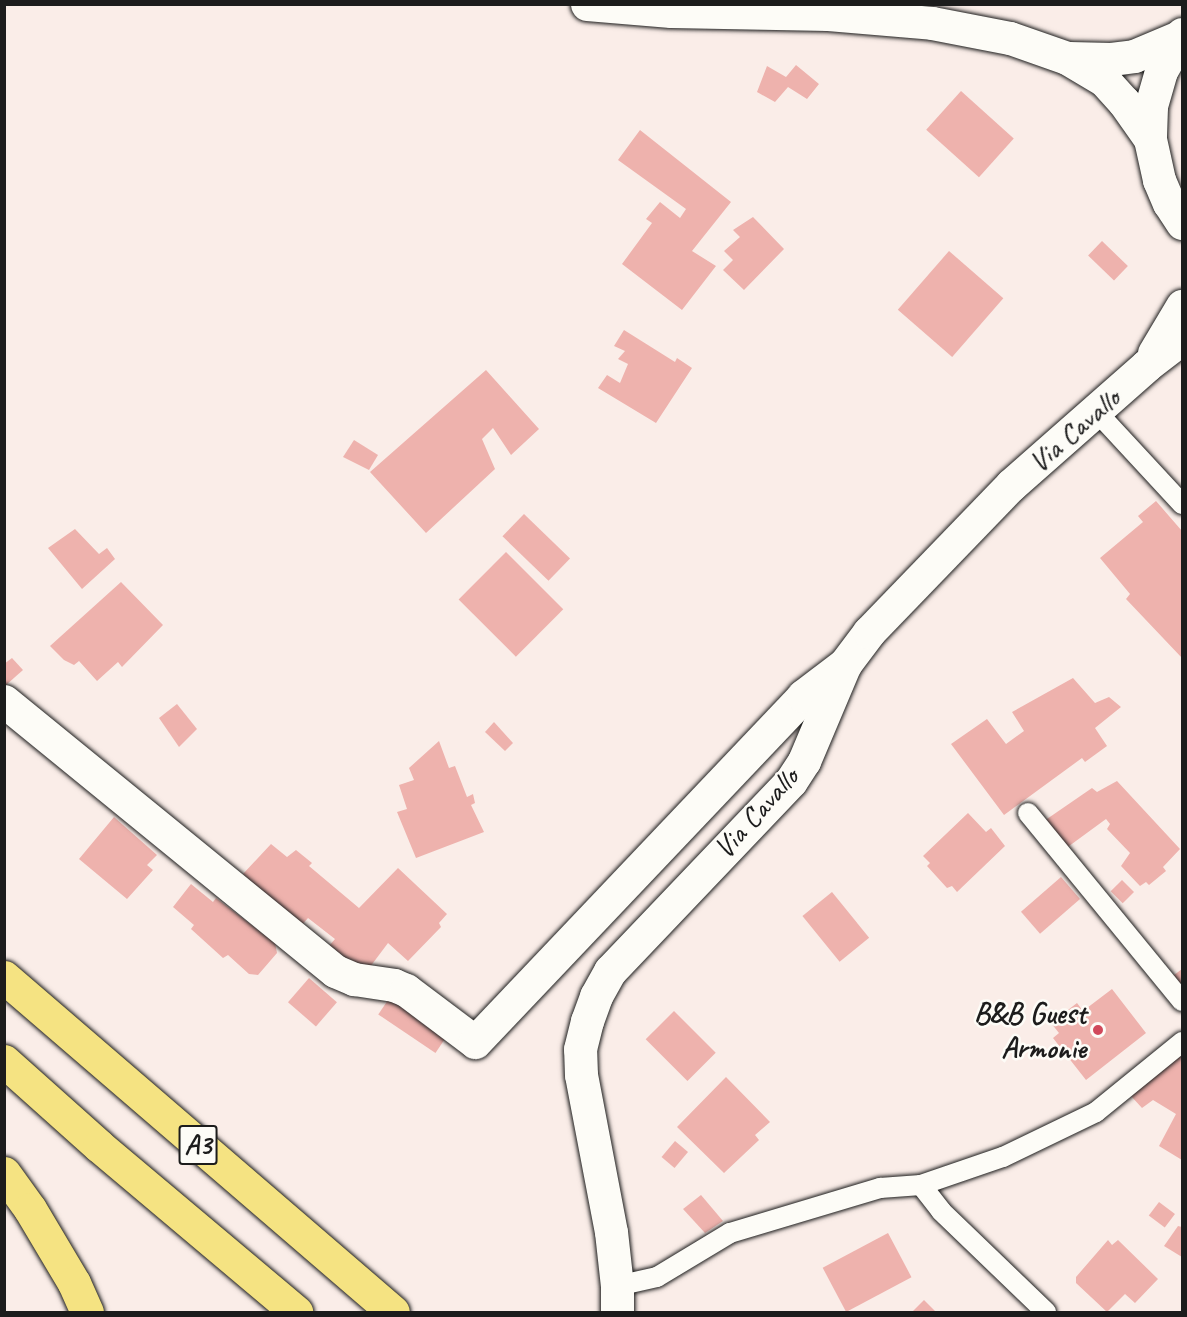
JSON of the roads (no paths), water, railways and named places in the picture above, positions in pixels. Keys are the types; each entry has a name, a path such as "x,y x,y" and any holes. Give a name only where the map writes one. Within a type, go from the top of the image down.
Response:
{"highway":[{"name":"A3","path":"4,977 393,1312"},
{"name":"A3","path":"4,1061 99,1146 296,1312"},
{"path":"4,1173 36,1218 74,1283 87,1312"}],"street":[{"path":"587,4 671,11 828,14 932,23 1010,38 1067,58 1104,80 1124,102 1150,139"},
{"path":"1067,58 1111,59 1134,56 1181,36"},
{"path":"1181,36 1161,71 1151,106 1150,139 1159,180 1169,203 1182,223"},
{"path":"1147,365 1182,306"},
{"path":"1147,365 1182,338"},
{"name":"Via Cavallo","path":"617,1299 611,1232 581,1076 580,1049 596,996 610,971 630,947 791,781 804,760 845,664 869,632 1011,485 1147,365"},
{"path":"4,700 335,971 354,980 394,985 406,990 475,1042 803,696 845,664"}],"lane":[{"path":"1096,411 1182,504"},
{"path":"1028,813 1182,1001"},
{"path":"617,1299 638,1284 657,1277 730,1233 880,1188 921,1185 1004,1157 1096,1112 1182,1042"},
{"path":"921,1185 941,1211 1037,1309"}],"place":[{"name":"B&B Guest Armonie","path":"1098,1030"}]}
